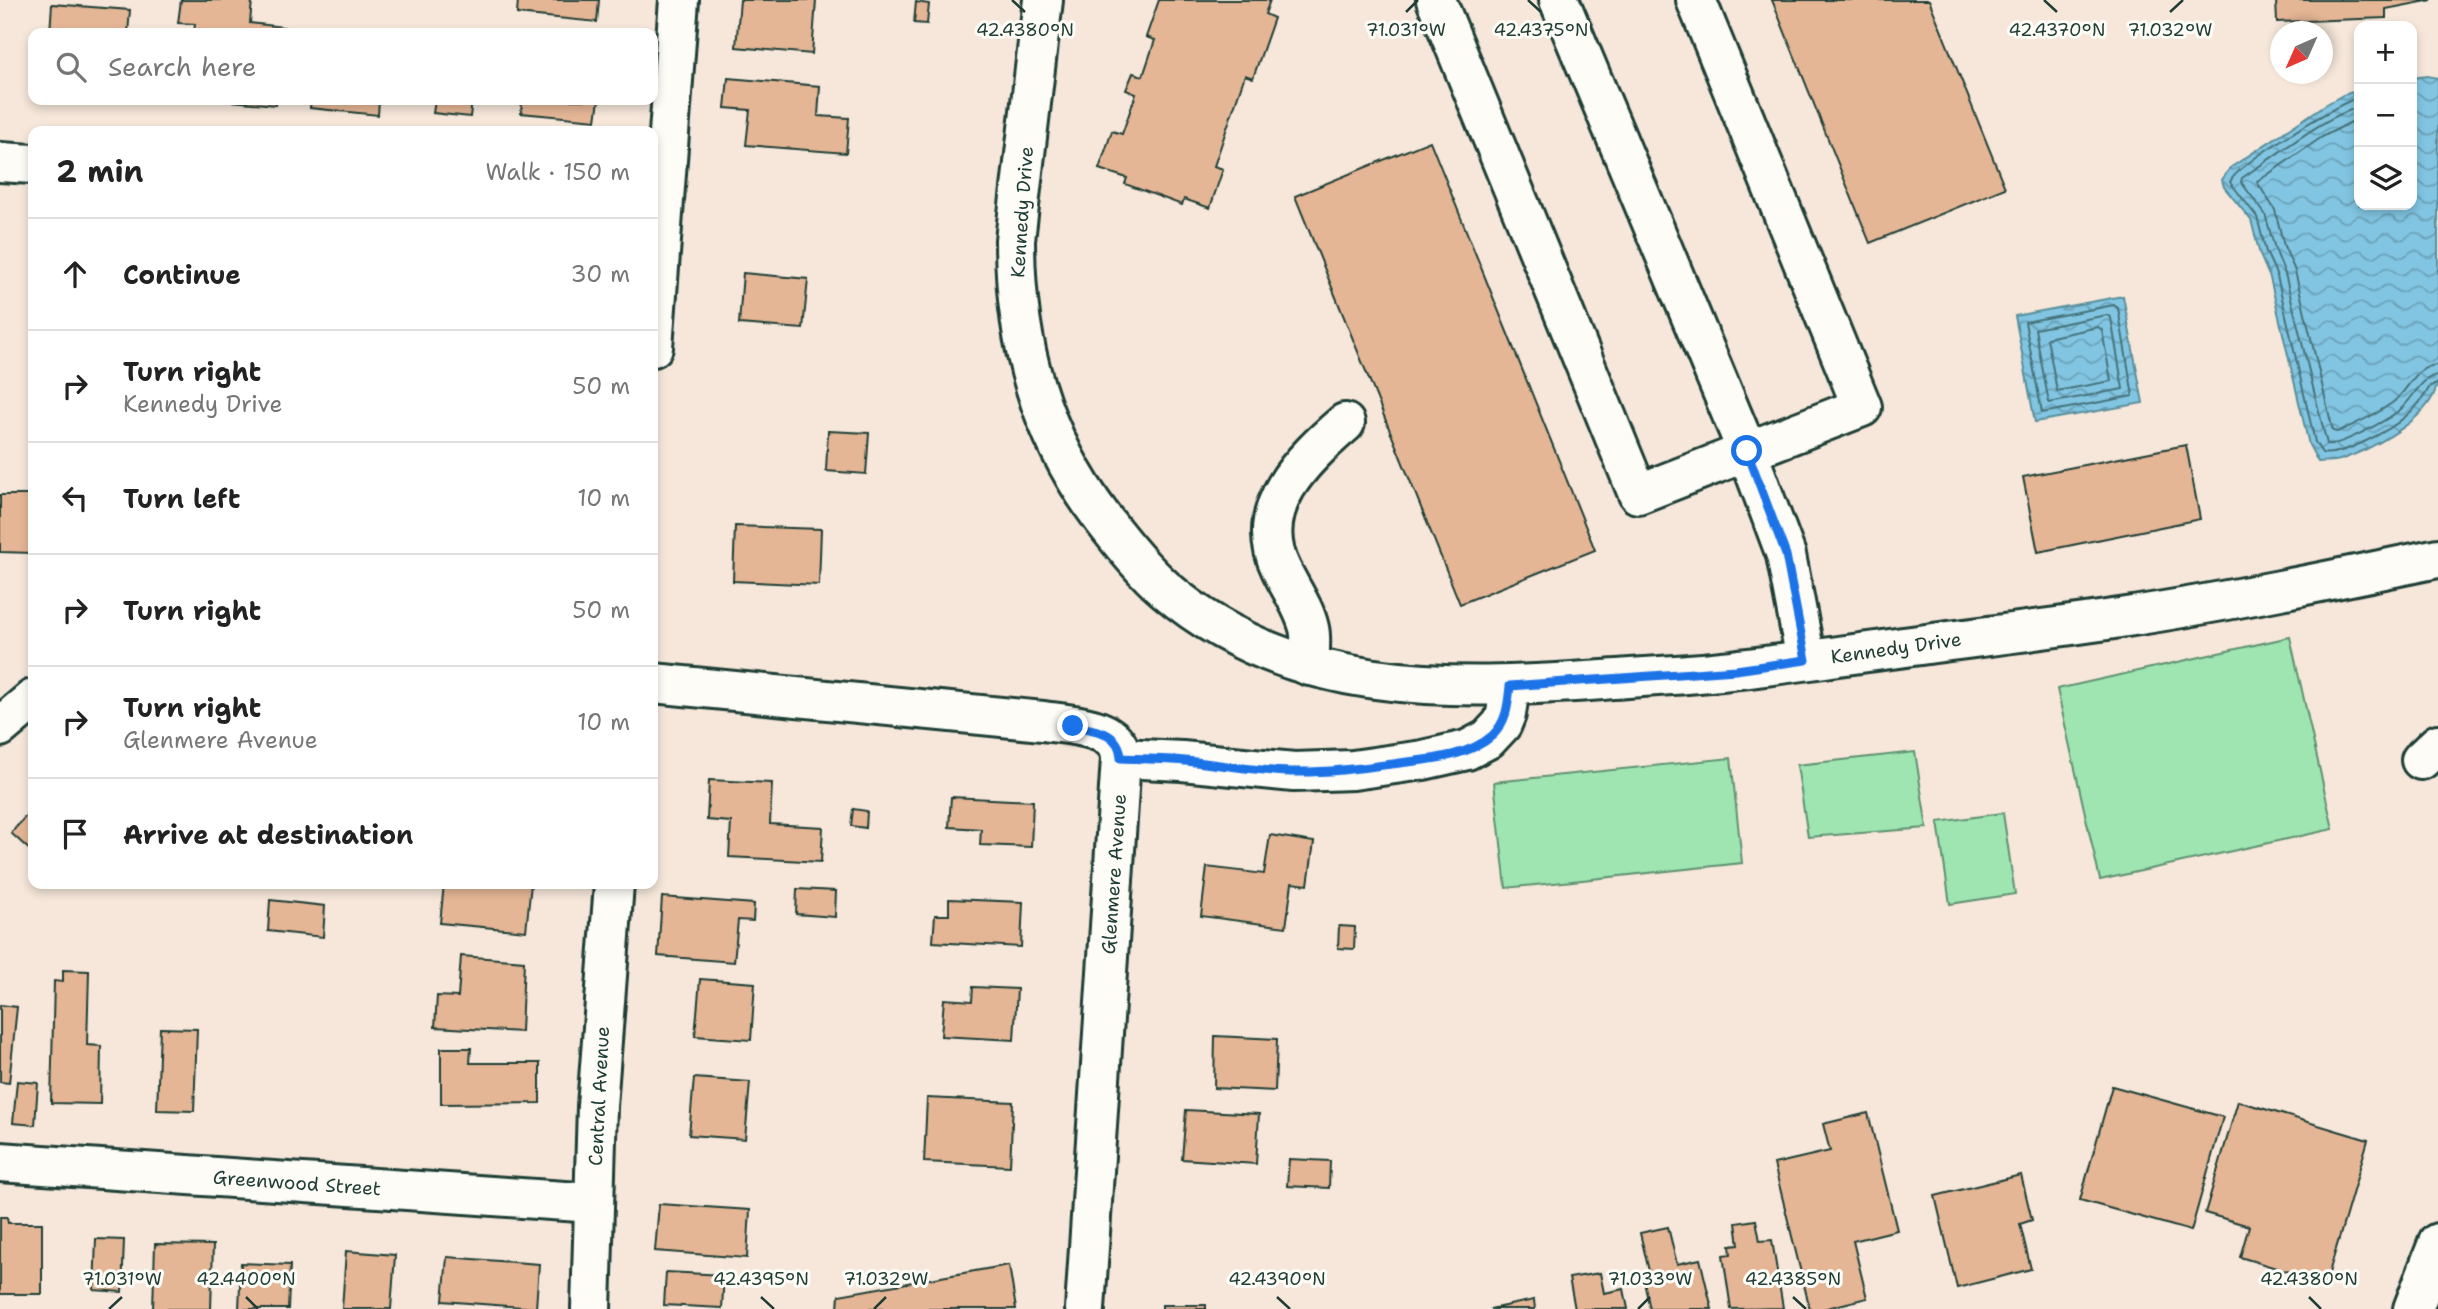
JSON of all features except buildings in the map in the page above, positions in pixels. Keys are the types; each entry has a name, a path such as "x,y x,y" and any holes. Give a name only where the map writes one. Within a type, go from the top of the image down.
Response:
{"street":[{"path":"658,207 680,0"},
{"name":"Kennedy Drive","path":"1043,0 1015,240 1017,299 1026,354 1041,409 1072,474 1124,546 1163,587 1222,628 1260,648 1309,666 1341,674 1419,685 1510,686 1736,670 2120,618 2438,558"},
{"path":"1436,0 1638,494 1862,407 1696,0"},
{"path":"1559,0 1747,451 1786,555 1806,660"},
{"path":"0,162 28,164"},
{"path":"1309,666 1309,627 1276,557 1272,525 1282,494 1297,468 1345,422"},
{"path":"658,683 1043,721 1108,734 1119,746 1121,758 1294,772 1343,770 1423,760 1467,750 1488,739 1502,724 1510,686"},
{"path":"0,727 28,703"},
{"name":"Glenmere Avenue","path":"1085,1309 1121,758"},
{"name":"Central Avenue","path":"591,1309 597,1105 614,889"},
{"name":"Greenwood Street","path":"0,1163 594,1203"},
{"path":"2413,1309 2438,1243"}],"green space":[{"path":"2290,637 2333,829 2100,880 2057,689"},
{"path":"1915,752 1927,828 1808,837 1797,765"},
{"path":"1731,758 1742,863 1506,888 1494,782"},
{"path":"2003,813 2015,894 1950,904 1938,822"}],"water":[{"path":"2417,77 2438,78 2437,385 2426,407 2392,435 2340,460 2318,462 2309,445 2270,278 2260,255 2251,220 2224,187 2222,180 2230,168 2325,105 2354,92 2354,210 2417,210"},
{"path":"2123,296 2143,403 2035,422 2015,316"}],"route":[{"path":"1073,726 1108,734 1119,746 1121,758 1277,771 1323,772 1423,760 1455,754 1478,745 1495,733 1502,724 1510,686 1736,670 1806,660 1786,555 1747,451"}]}
